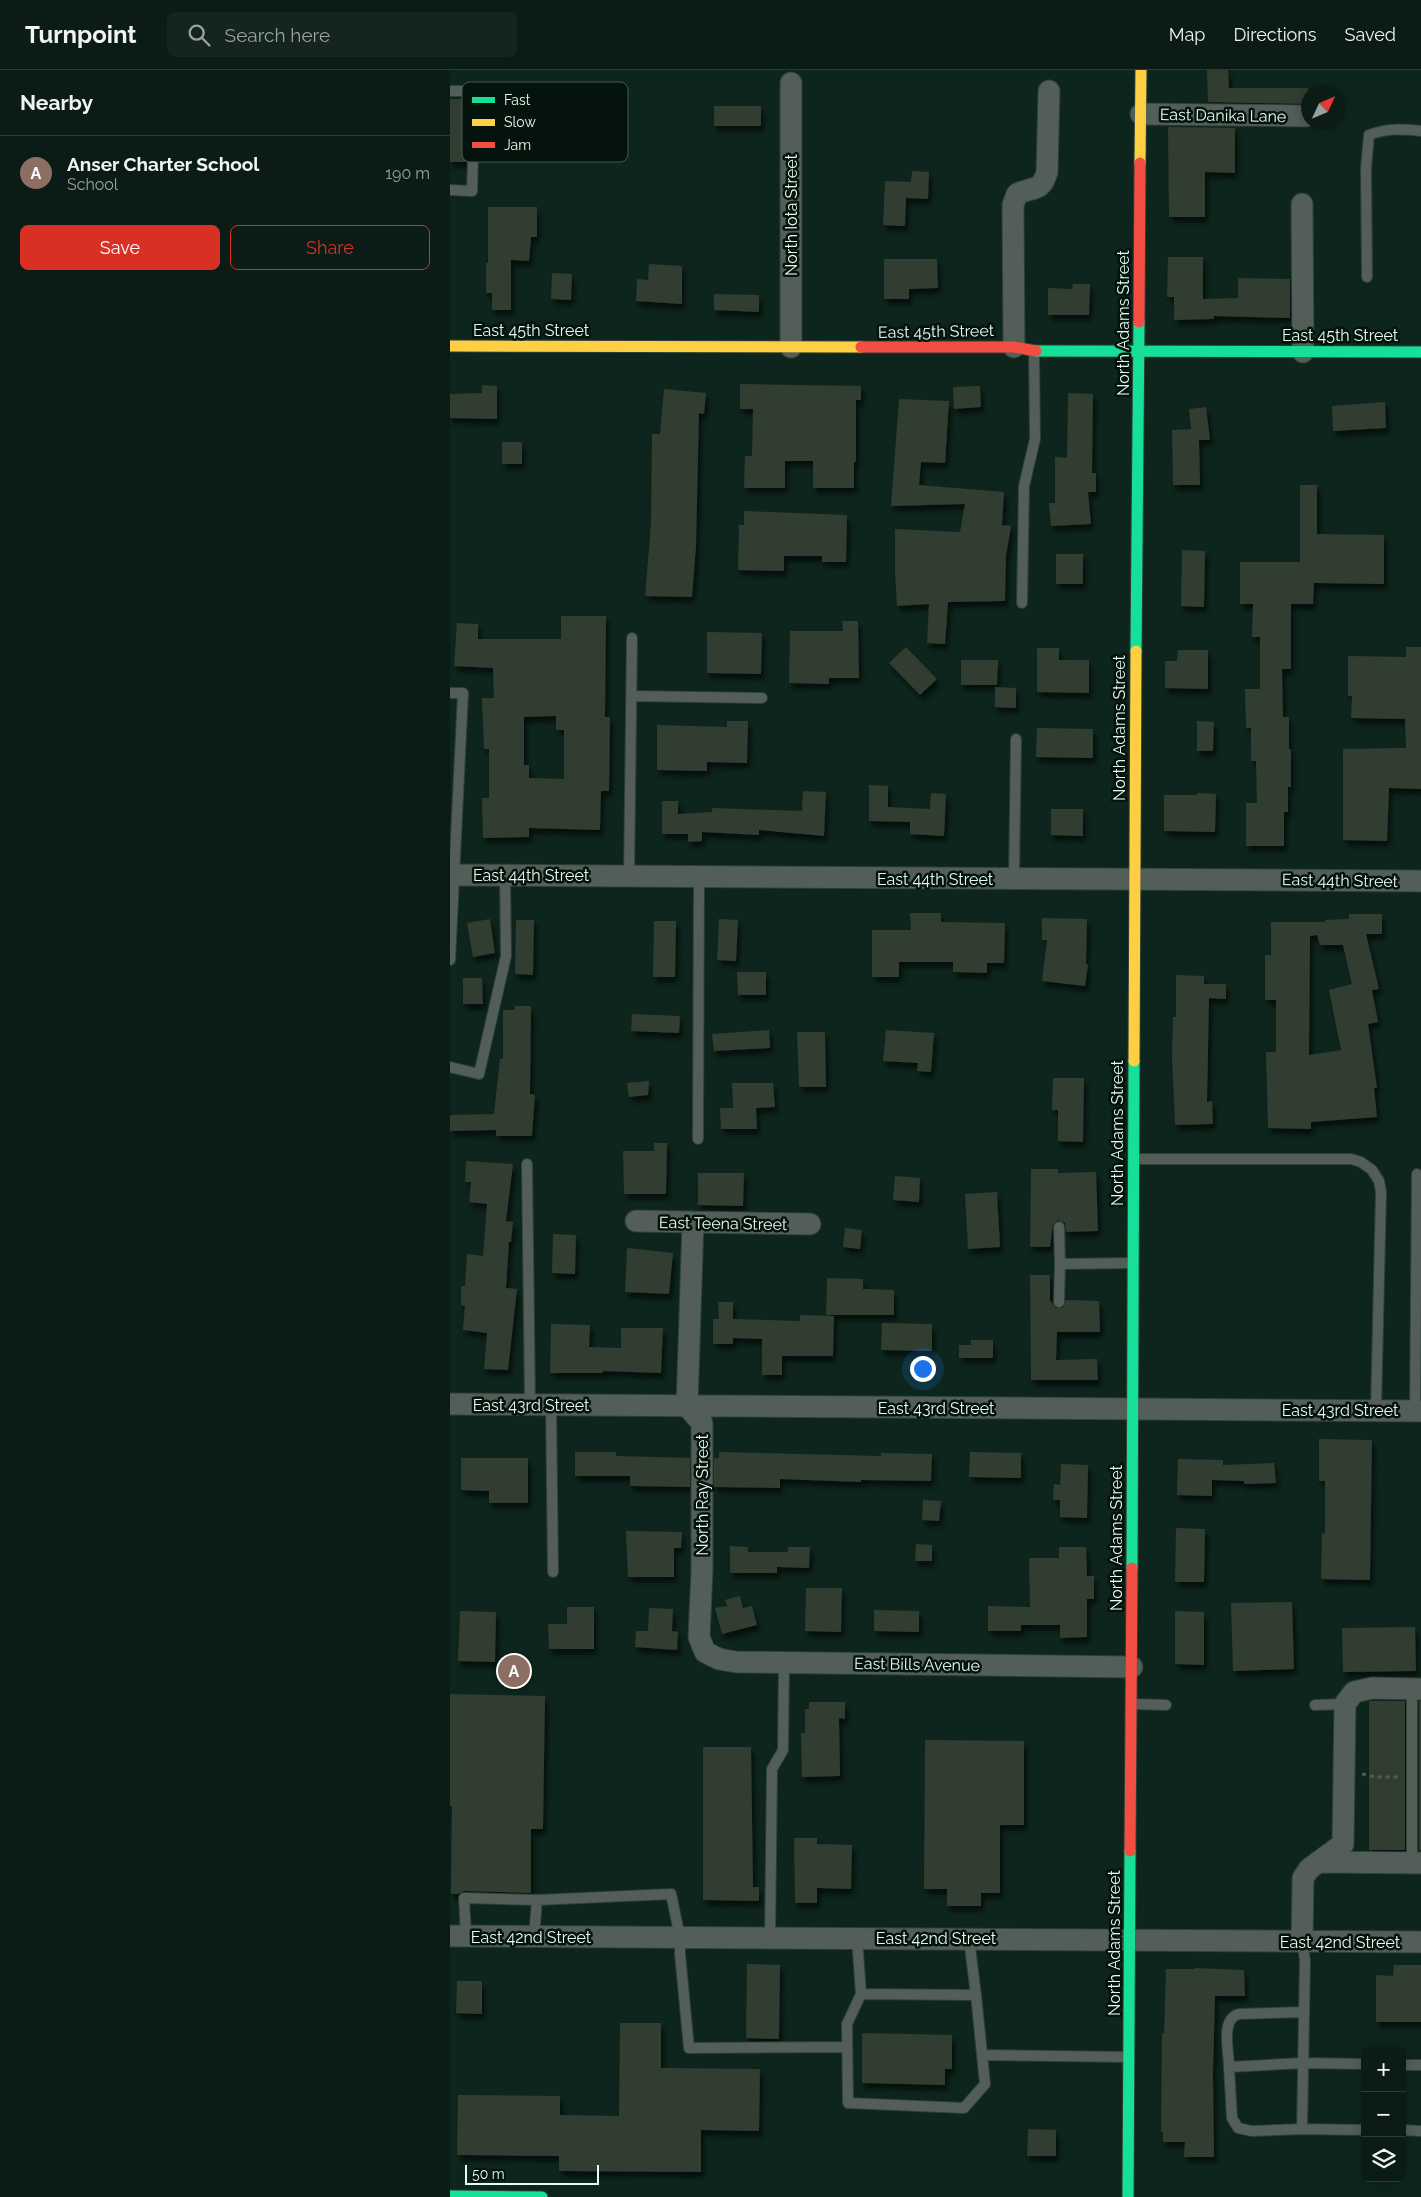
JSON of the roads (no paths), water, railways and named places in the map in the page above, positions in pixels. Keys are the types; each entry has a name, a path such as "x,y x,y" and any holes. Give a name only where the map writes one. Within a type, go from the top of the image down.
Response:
{"street":[{"name":"North Adams Street","path":"1128,2197 1132,1667 1134,878 1141,70"},
{"name":"North Iota Street","path":"791,83 791,347"},
{"path":"1024,349 1013,205 1017,194 1027,189 1036,189 1044,183 1047,172 1049,90"},
{"name":"East Danika Lane","path":"1141,114 1301,116"},
{"path":"1302,204 1303,352"},
{"name":"East 45th Street","path":"450,346 1421,352"},
{"name":"East 44th Street","path":"451,875 1421,881"},
{"name":"East Teena Street","path":"636,1221 810,1224"},
{"path":"687,1406 693,1222"},
{"name":"East 43rd Street","path":"450,1404 1418,1411"},
{"name":"North Ray Street","path":"687,1406 702,1423 702,1570 699,1637 705,1652"},
{"name":"East Bills Avenue","path":"705,1652 736,1662 1132,1667"},
{"path":"1302,1942 1303,1878 1318,1862 1343,1844 1350,1698 1372,1688 1416,1688"},
{"path":"1318,1862 1416,1863"},
{"name":"East 42nd Street","path":"458,1936 1421,1942"},
{"path":"450,2196 542,2197"}],"lane":[{"path":"1366,277 1366,168 1370,135 1383,130 1421,131"},
{"path":"450,190 472,191 473,162"},
{"path":"1022,603 1024,486 1035,439 1024,349"},
{"path":"629,876 632,638"},
{"path":"450,693 463,693 451,875 450,960"},
{"path":"631,696 762,698"},
{"path":"1014,878 1016,739"},
{"path":"450,1067 479,1074 506,956 505,875"},
{"path":"698,1139 699,876"},
{"path":"1133,1159 1350,1159 1361,1162 1372,1170 1378,1181 1381,1214 1376,1410"},
{"path":"527,1164 553,1572"},
{"path":"1417,1174 1418,1411"},
{"path":"1058,1227 1060,1264 1059,1302"},
{"path":"1060,1264 1133,1263"},
{"path":"770,1938 772,1769 783,1750 784,1663"},
{"path":"1416,1688 1416,1863"},
{"path":"1315,1705 1350,1698"},
{"path":"1131,1704 1166,1705"},
{"path":"458,1936 464,1898 537,1900 671,1894 680,1937 680,1954 690,2048 847,2048"},
{"path":"534,1937 537,1900"},
{"path":"857,1938 862,1994 847,2024 848,2103 964,2108 985,2084 969,1939"},
{"path":"1302,1942 1304,1960 1302,2129"},
{"path":"862,1994 976,1995"},
{"path":"1304,2012 1240,2014 1231,2018 1227,2025 1232,2118 1238,2128 1252,2131 1302,2129 1361,2130"},
{"path":"982,2055 1128,2056"},
{"path":"1229,2067 1303,2063 1361,2064"},
{"path":"1406,2065 1421,2065"},
{"path":"1406,2130 1421,2131"}],"place":[{"name":"Anser Charter School","path":"514,1671"}]}
